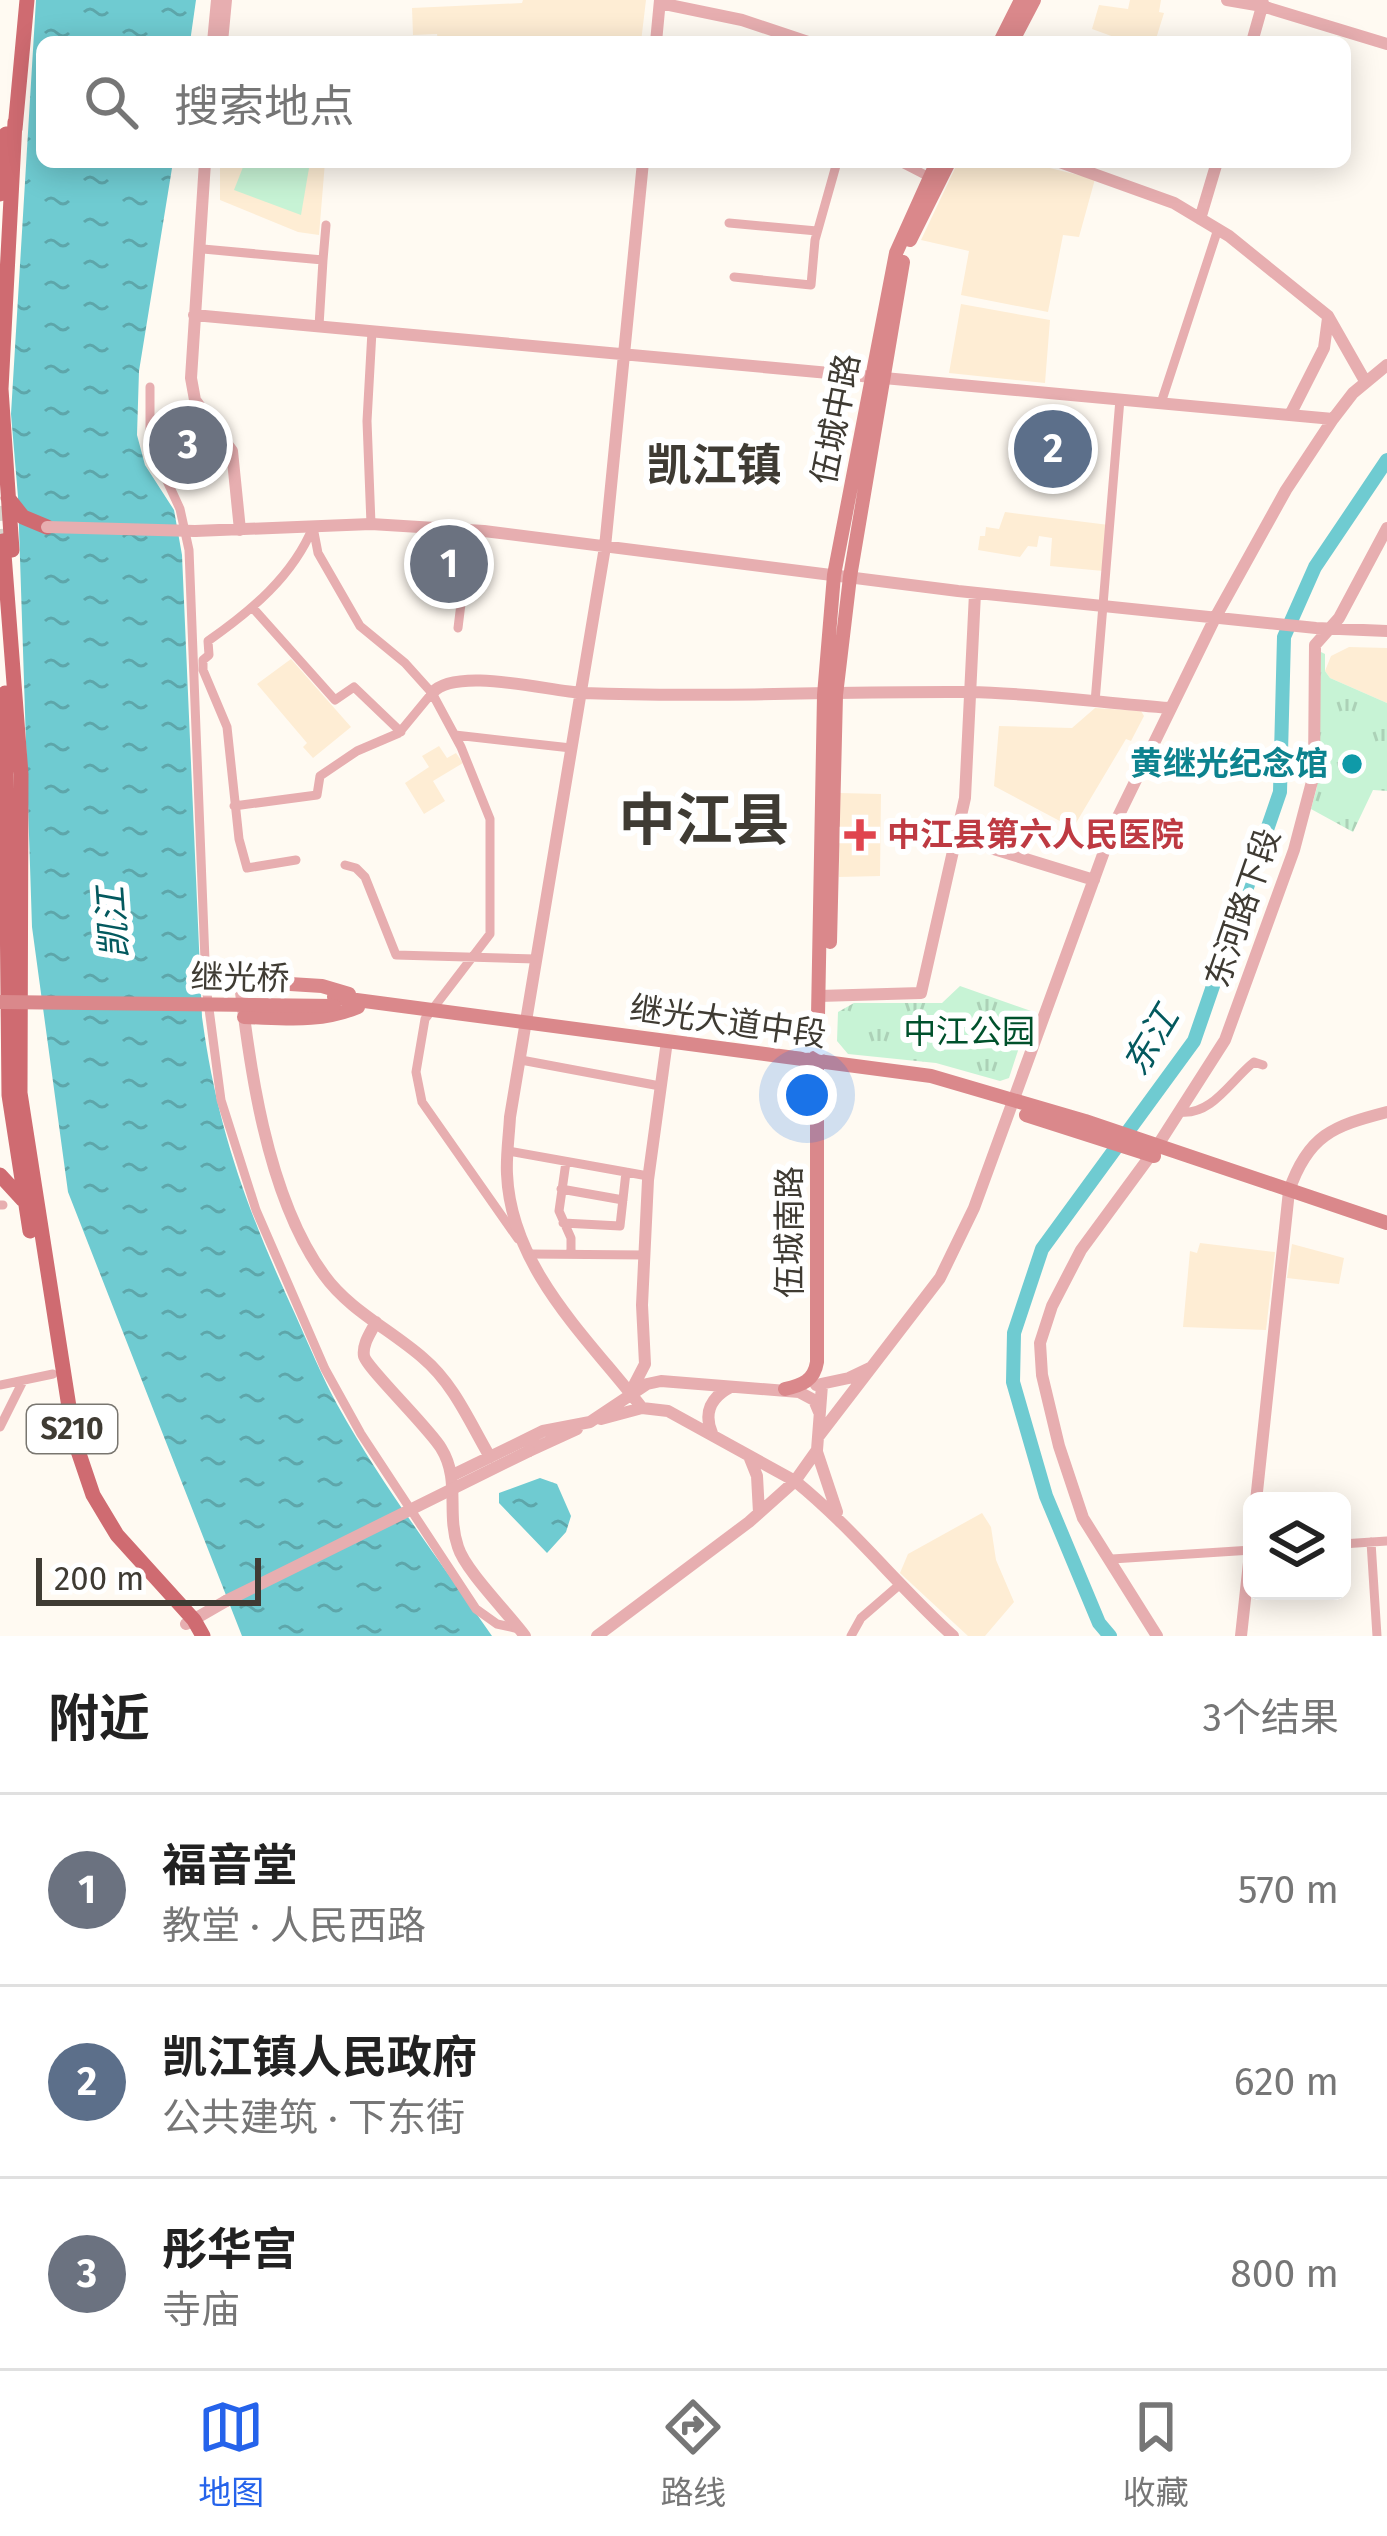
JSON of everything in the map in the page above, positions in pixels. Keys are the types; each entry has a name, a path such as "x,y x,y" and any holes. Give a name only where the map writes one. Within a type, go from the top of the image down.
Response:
{"main road":[{"path":"0,194 22,0"},
{"path":"1003,36 1021,0"},
{"path":"1015,36 1034,0"},
{"path":"0,287 10,114"},
{"path":"10,114 1,388 5,504 24,722 14,774"},
{"name":"伍城中路","path":"830,695 842,576 896,253 936,168"},
{"name":"伍城中路","path":"933,179 943,168"},
{"path":"5,504 27,520 47,526"},
{"path":"9,537 47,526"},
{"name":"S210","path":"0,618 14,774 20,1093 65,1441 86,1499 110,1540 203,1636"},
{"name":"伍城南路","path":"785,1389 804,1384 818,1362 830,695"},
{"path":"0,721 14,774"},
{"name":"S210","path":"14,774 3,797 6,1027 14,1131 74,1438 94,1496 117,1535 191,1627"},
{"path":"239,973 322,986 358,1003"},
{"name":"继光桥","path":"0,997 358,1003"},
{"path":"244,1017 333,1018 358,1003"},
{"name":"继光大道中段","path":"358,1003 929,1084 1083,1126 1387,1227"},
{"name":"伍城南路","path":"822,1066 826,1363 822,1384"},
{"path":"0,1146 14,1131"},
{"path":"0,1172 30,1198"}],"street":[{"path":"218,36 222,0"},
{"path":"1228,0 1263,3 1387,44"},
{"path":"657,36 660,2 790,36"},
{"path":"1254,36 1263,3"},
{"path":"194,315 203,249 204,168"},
{"path":"204,168 191,378 195,400 232,451 240,530"},
{"path":"527,1251 507,1178 508,1151 605,547 642,168"},
{"path":"734,278 811,285 817,231 835,168"},
{"path":"912,168 933,179"},
{"path":"1078,168 1137,188 1200,219 1296,286 1328,316 1365,381"},
{"path":"1200,219 1215,168"},
{"path":"729,223 817,231"},
{"path":"319,326 326,225"},
{"path":"1161,403 1218,229"},
{"path":"203,249 323,260"},
{"path":"194,315 1333,419"},
{"path":"1290,415 1324,347 1328,316"},
{"path":"371,524 367,421 372,331"},
{"path":"597,1636 795,1481 940,1278 974,1208 1013,1107 1113,827 1170,708 1286,490 1333,419 1365,381 1387,365"},
{"path":"150,387 150,444 180,509 189,550 206,986 220,1100 237,1160 325,1370 361,1434 476,1609 496,1624 522,1632"},
{"path":"1095,702 1120,399"},
{"path":"47,526 195,531 371,524 470,530 975,592 1242,621 1387,631"},
{"path":"296,860 247,868 234,806 226,728 203,660 209,655 208,640 252,608 299,558 313,527"},
{"path":"313,527 318,553 360,626 432,693 484,801 492,838 490,934 430,1012 419,1036 416,1072 422,1102 527,1251 574,1329 642,1408"},
{"name":"东河路下段","path":"1157,1636 1083,1518 1059,1446 1042,1375 1040,1343 1052,1306 1081,1250 1153,1152 1225,1040 1294,850 1314,774 1312,658 1320,636 1332,629 1387,528"},
{"path":"458,628 470,530"},
{"path":"824,996 921,993 958,838 973,692 975,592"},
{"path":"252,608 335,700 354,687 401,732"},
{"path":"234,806 317,795 320,776 357,751 401,732 436,687 452,681 580,693 973,692 1170,708"},
{"path":"454,734 571,748"},
{"path":"958,838 1094,880"},
{"path":"345,865 365,877 396,956 536,959"},
{"path":"239,973 254,1089 268,1149 322,1274 446,1380 490,1457"},
{"path":"630,1393 645,1364 642,1305 648,1176 666,1045"},
{"path":"521,1060 660,1086"},
{"path":"1180,1112 1208,1107 1254,1062 1263,1065"},
{"path":"1257,1492 1288,1194 1306,1150 1328,1131 1387,1112"},
{"path":"508,1151 648,1176"},
{"path":"566,1162 559,1211 571,1238 571,1255"},
{"path":"562,1223 620,1226 626,1172"},
{"path":"561,1189 623,1201"},
{"path":"527,1251 645,1255"},
{"path":"376,1322 364,1345 368,1366 422,1421 454,1474 458,1550 522,1632"},
{"path":"191,1627 226,1600 590,1423 630,1393 661,1381 785,1389 857,1376 876,1364"},
{"path":"0,1385 53,1374"},
{"path":"0,1427 22,1383"},
{"path":"822,1384 818,1443 830,1499 840,1518"},
{"path":"712,1434 707,1421 712,1401 734,1386"},
{"path":"785,1389 808,1395 819,1412"},
{"path":"454,1474 543,1431 642,1408 668,1411 795,1481 840,1518 898,1586 953,1636"},
{"path":"747,1452 757,1476 759,1513"},
{"path":"1351,1543 1387,1541"},
{"path":"1371,1542 1377,1636"},
{"path":"1112,1558 1243,1546"},
{"path":"851,1636 861,1618 898,1586"},
{"path":"1241,1636 1245,1600"}],"shaded area":[{"path":"646,0 642,36 413,35 412,8"},
{"path":"1130,0 1161,0 1159,12 1164,13 1157,36 1111,36 1092,29 1099,5 1128,9"},
{"path":"220,168 325,168 319,235 298,232 220,200"},
{"path":"955,168 1050,168 1095,179 1079,237 1063,235 1048,312 961,295 969,251 921,240"},
{"path":"961,304 1050,320 1045,383 949,373"},
{"path":"1005,512 1109,525 1103,571 1050,566 1052,538 1039,536 1037,547 1028,546 1020,557 978,550 986,527 999,529"},
{"path":"1349,647 1387,648 1387,703 1330,678 1325,671 1331,656"},
{"path":"291,659 351,727 313,758 303,747 307,743 257,684"},
{"path":"1095,708 1141,711 1144,716 1073,828 994,786 999,726 1072,728"},
{"path":"439,746 447,758 456,753 463,763 433,781 445,801 424,814 405,783 429,767 422,756"},
{"name":"中江县第六人民医院","path":"840,793 881,794 880,876 839,877"},
{"path":"1200,1243 1275,1252 1266,1330 1183,1327 1190,1251 1197,1253"},
{"path":"1292,1244 1344,1258 1339,1284 1287,1278"},
{"path":"982,1513 991,1527 996,1560 1014,1602 985,1636 968,1636 900,1573 908,1554"}],"green space":[{"path":"243,168 309,168 301,215 234,190"},
{"name":"黄继光纪念馆","path":"1317,650 1325,654 1330,678 1387,703 1387,791 1373,790 1353,832 1311,809 1317,787"},
{"name":"中江公园","path":"960,986 1031,1011 1009,1078 1000,1081 936,1063 848,1054 837,1041 838,1012 854,1003 942,1003"}],"water":[{"name":"凯江","path":"36,0 196,0 191,36 36,36 36,168 172,168 139,371 137,435 145,465 174,510 182,555 202,1017 216,1096 249,1205 332,1395 393,1495 492,1636 242,1636 68,1192 32,927 11,414"},
{"path":"540,1478 557,1484 571,1516 566,1532 547,1553 499,1503 499,1493"}],"waterway":[{"name":"东江","path":"1110,1636 1099,1623 1046,1496 1013,1382 1014,1333 1042,1249 1194,1041 1280,792 1284,637 1315,567 1387,460"}],"tunnel":[{"path":"0,506 3,541"}],"place":[{"name":"彤华宫","path":"188,445"},
{"name":"凯江镇人民政府","path":"1053,449"},
{"name":"福音堂","path":"449,564"},
{"name":"黄继光纪念馆","path":"1352,764"},
{"name":"中江县第六人民医院","path":"860,835"}],"district":[{"name":"凯江镇","path":"714,466"},
{"name":"中江县","path":"704,821"}]}
